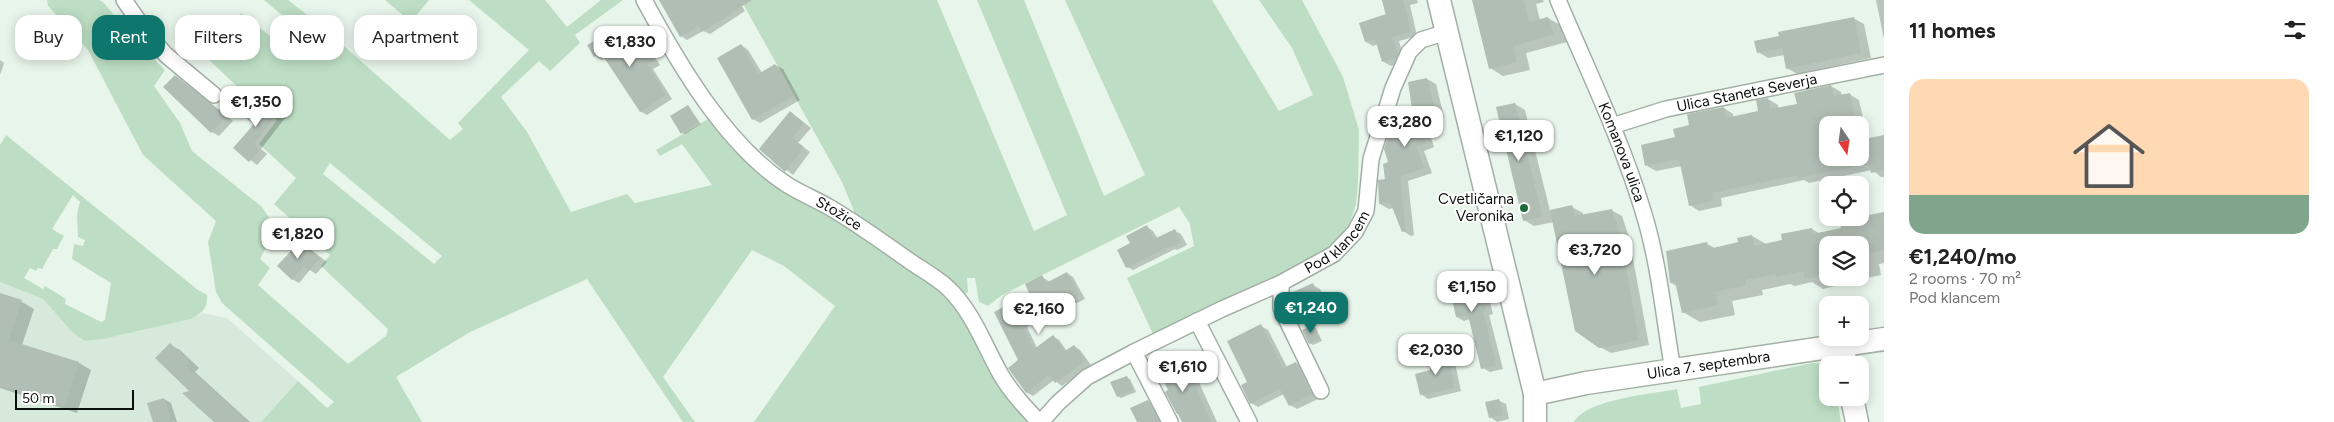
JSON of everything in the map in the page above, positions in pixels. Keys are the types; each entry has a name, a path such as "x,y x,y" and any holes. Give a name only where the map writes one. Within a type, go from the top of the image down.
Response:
{"main road":[{"path":"1439,0 1534,394 1535,422"},
{"name":"Ulica 7. septembra","path":"1534,394 1586,383 1674,371 1844,355 1884,339"},
{"path":"1534,394 1550,422"},
{"path":"1854,406 1857,422"}],"street":[{"path":"124,0 149,36 166,55 214,95"},
{"name":"Stožice","path":"644,0 660,30 721,123 747,152 784,183 861,228 948,288 962,304 977,327 1001,376 1018,400 1040,422"},
{"name":"Komanova ulica","path":"1558,0 1612,126 1643,210 1652,242 1674,371"},
{"name":"Pod klancem","path":"1040,422 1058,402 1087,377 1197,321 1281,283 1334,254 1355,232 1366,211 1371,159 1393,88 1409,52 1421,40 1447,32"},
{"name":"Ulica Staneta Severja","path":"1612,126 1666,109 1884,65"},
{"path":"1281,283 1281,308 1321,391"},
{"path":"1197,321 1248,422"},
{"path":"1134,352 1170,422"}],"shaded area":[{"path":"0,282 43,299 73,333 85,341 103,339 191,319 203,313 227,318 298,381 261,422 0,422"}],"green space":[{"path":"47,0 99,0 114,15 92,15 92,58 82,43 82,15 56,15 48,6"},
{"path":"264,0 288,0 307,15 282,15"},
{"path":"385,0 429,0 417,15 403,15"},
{"path":"469,0 545,0 567,27 601,0 623,0 575,35 580,43 550,71 539,61 501,97 527,132 571,212 627,194 635,203 712,185 682,144 660,156 656,150 710,118 741,155 767,179 791,195 826,209 946,295 971,331 991,373 1028,422 754,422 835,306 784,266 752,250 663,377 695,422 683,422 587,279 470,332 396,377 422,422 261,422 298,381 327,408 334,402 222,303 216,292 208,242 216,221 143,155 93,60 155,60 165,70 154,86 180,123 192,151 262,207 276,228 260,259 270,268 258,285 348,364 386,336 388,329 321,266 330,255 274,204 296,178 259,144 277,120 247,96 209,60 260,60 260,28 270,36 270,60 344,60 344,46 354,55 354,60 360,60 450,140 463,129 458,123 529,50","holes":["330,163 442,256 434,264 323,174"]},
{"path":"741,0 937,0 1034,231 1067,215 977,0 1024,0 1104,196 1145,175 1065,0 1212,0 1279,111 1313,95 1292,48 1259,0 1302,0 1343,77 1359,130 1356,205 1348,228 1330,249 1304,265 1153,334 1127,278 1194,246 1190,224 1179,207 1002,295 988,306 979,302 975,278 967,278 968,292 963,295 856,216 842,182"},
{"path":"6,135 198,290 207,295 203,310 191,319 103,339 85,341 73,333 43,299 0,282 0,145","holes":["73,195 80,202 77,214 78,237 85,240 83,246 74,244 72,259 111,283 105,320 101,322 65,304 66,299 45,286 43,289 24,278 30,268 36,271 38,268 42,269 53,249 57,249 64,236 52,229"]},
{"path":"1819,363 1819,406 1838,406 1841,422 1574,422 1581,414 1606,403 1677,389 1681,408 1701,404 1699,387"}],"building":[{"path":"659,0 752,0 702,32 699,26 680,37"},
{"path":"1382,0 1403,0 1411,32 1392,37 1398,54 1396,58 1382,62 1375,39 1365,42 1359,23 1386,14"},
{"path":"1472,0 1524,0 1529,22 1548,17 1554,34 1513,46 1517,62 1489,69"},
{"path":"1854,17 1861,53 1786,69 1782,48 1757,53 1754,41 1779,36 1778,32"},
{"path":"616,28 629,49 641,41 654,61 647,65 666,95 640,112 601,53 594,57 587,45"},
{"path":"741,44 758,74 775,64 794,96 752,120 717,58"},
{"path":"175,75 227,116 211,133 163,87"},
{"path":"1427,78 1436,113 1418,117 1426,143 1416,146 1424,168 1400,177 1406,231 1402,232 1390,202 1379,204 1378,180 1385,179 1383,164 1388,162 1384,149 1391,125 1397,123 1395,115 1412,109 1408,82"},
{"path":"1831,85 1834,96 1850,93 1854,116 1819,116 1819,166 1859,166 1798,178 1797,175 1712,193 1713,201 1689,206 1679,159 1645,166 1641,145 1675,137 1673,129 1689,125 1687,114 1724,107 1726,118 1758,111 1756,100 1768,98 1770,109 1797,104 1794,93"},
{"path":"278,98 285,104 254,144 260,150 249,162 233,148 254,124 241,114 250,103 264,114"},
{"path":"1515,103 1542,216 1523,221 1496,107"},
{"path":"688,105 699,122 681,134 670,116"},
{"path":"790,111 804,123 792,138 804,147 785,172 759,149"},
{"path":"1884,135 1884,170 1871,173 1869,138"},
{"path":"1572,205 1575,216 1612,209 1619,230 1639,340 1599,348 1575,331 1550,210"},
{"path":"1884,212 1884,250 1869,253 1869,236 1819,236 1819,277 1805,279 1803,271 1776,277 1776,274 1745,280 1746,285 1715,292 1718,305 1682,313 1675,282 1670,283 1666,251 1707,242 1709,249 1738,242 1737,238 1752,235 1754,246 1782,240 1781,234 1812,228 1813,234 1841,228 1840,226 1869,226 1869,215"},
{"path":"1147,225 1154,239 1175,229 1181,242 1169,246 1126,268 1117,250 1130,243 1126,236"},
{"path":"301,240 320,258 309,271 304,266 292,280 277,266"},
{"path":"1067,272 1079,295 1058,306 1053,296 1023,311 1028,320 1021,323 1034,349 1053,335 1065,351 1074,345 1086,361 1055,383 1049,375 1026,393 1008,368 1018,360 994,312 1029,293 1025,284 1042,275 1046,283"},
{"path":"1477,272 1486,310 1483,311 1496,365 1481,369 1468,315 1456,317 1452,299 1448,300 1445,287 1449,286 1447,279"},
{"path":"1313,283 1324,309 1305,318 1293,292"},
{"path":"0,293 22,300 9,340 79,362 65,407 0,386"},
{"path":"1261,324 1283,368 1296,362 1312,394 1289,406 1280,389 1250,404 1241,385 1247,382 1227,341"},
{"path":"1313,325 1320,339 1309,344 1302,330"},
{"path":"170,343 190,362 186,366 248,422 214,422 182,393 189,391 155,358"},
{"path":"1447,353 1455,388 1420,395 1415,374 1430,370 1428,357"},
{"path":"1177,358 1185,375 1190,373 1211,422 1182,422 1165,392 1168,390 1157,367"},
{"path":"1127,376 1133,390 1117,397 1110,382"},
{"path":"164,398 172,422 153,422 147,403"},
{"path":"1499,399 1503,415 1489,418 1485,402"},
{"path":"1148,400 1159,422 1137,422 1130,408"}],"place":[{"name":"Cvetličarna Veronika","path":"1524,208"}]}
